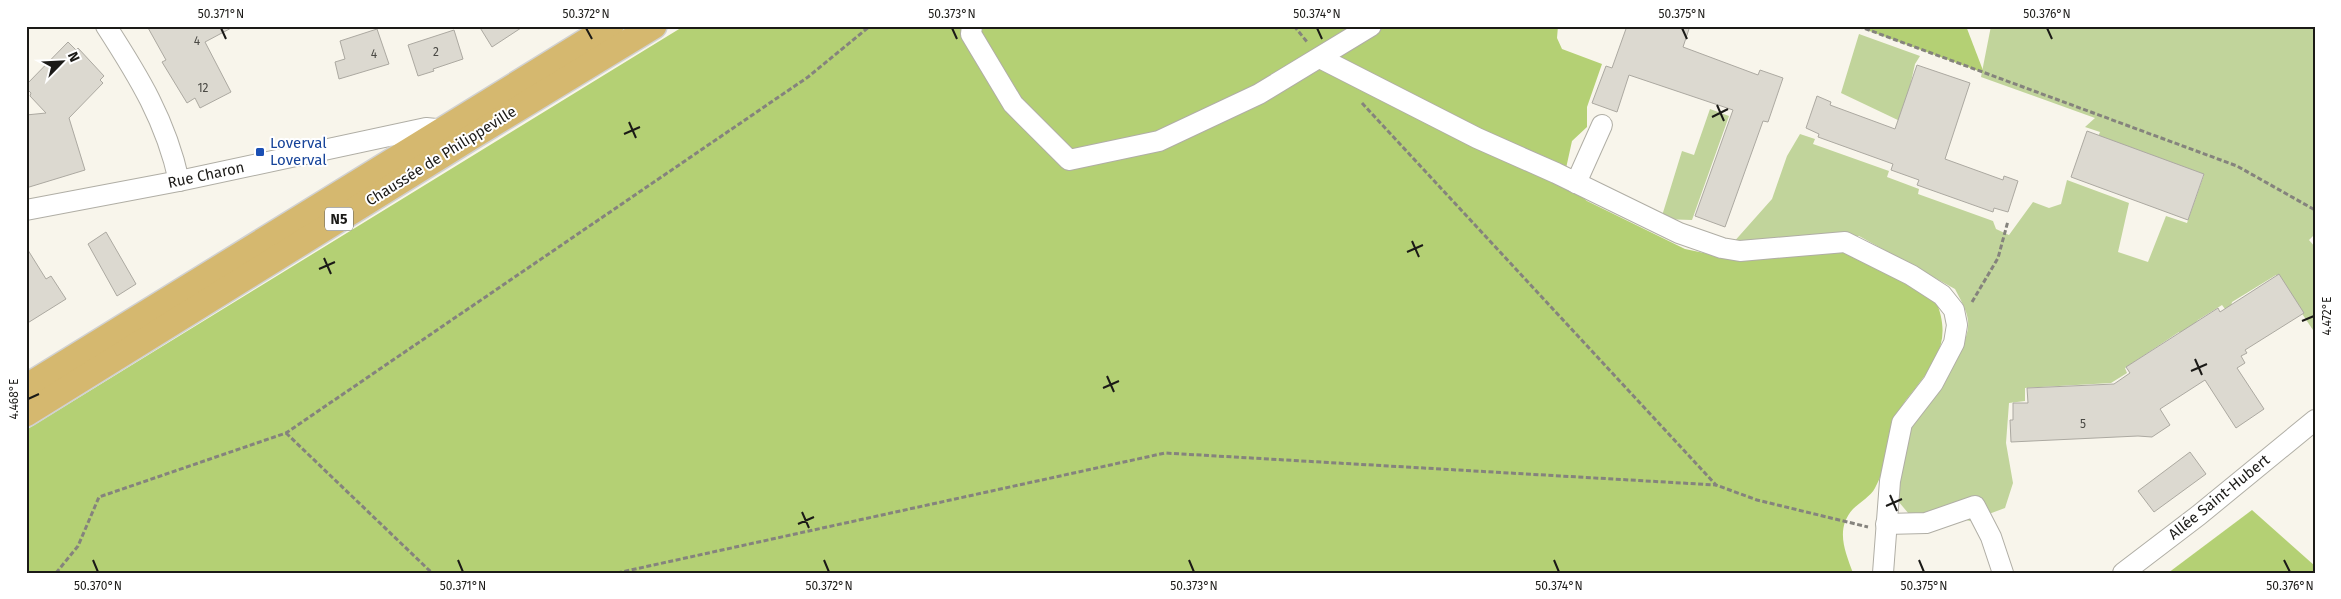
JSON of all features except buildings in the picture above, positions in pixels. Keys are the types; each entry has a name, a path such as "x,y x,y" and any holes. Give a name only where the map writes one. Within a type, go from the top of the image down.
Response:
{"main road":[{"name":"Chaussée de Philippeville","path":"26,387 612,26"},
{"name":"Chaussée de Philippeville","path":"26,414 474,135 654,26"}],"street":[{"path":"106,26 145,87 165,130 173,153 179,181"},
{"path":"972,26 971,34 1013,104 1069,160 1159,141 1259,94 1371,26"},
{"path":"1320,58 1477,138 1679,233 1722,248 1757,251 1845,242 1911,275 1942,295 1954,310 1957,325 1954,343 1933,383 1902,423 1890,481 1883,573"},
{"path":"1576,183 1602,125"},
{"name":"Rue Charon","path":"26,210 179,181 426,128 474,135"},
{"name":"Allée Saint-Hubert","path":"2123,573 2199,515 2315,420"},
{"path":"1886,528 1926,522 1975,506 1991,537 2003,573"}],"path":[{"path":"56,573 78,546 99,497 286,433 808,77 870,26"},
{"path":"1858,26 2237,166 2315,210"},
{"path":"1361,102 1716,485"},
{"path":"1957,325 1998,258 2008,221"},
{"path":"286,433 432,573"},
{"path":"617,573 1165,453 1716,485 1757,500 1886,528"}],"green space":[{"path":"684,26 1558,26 1557,38 1562,49 1602,64 1587,107 1587,127 1572,141 1563,182 1587,201 1685,249 1723,257 1842,249 1935,299 1942,324 1941,345 1932,365 1901,408 1880,478 1875,488 1853,509 1844,524 1843,540 1853,573 26,573 26,430"},
{"path":"1856,26 1966,26 1984,73"},
{"path":"1991,26 2315,26 2315,234 2309,240 2315,247 2315,333 2276,275 2232,302 2231,307 2225,309 2222,305 2198,320 2184,337 2179,332 2125,368 2127,373 2111,383 2025,388 2025,401 2009,403 2006,443 2013,483 2005,508 1970,521 1947,515 1909,514 1898,501 1898,474 1902,448 1917,417 1952,366 1967,334 1967,317 1955,289 1859,236 1732,244 1772,199 1787,156 1800,134 1815,139 1813,144 1889,171 1887,177 1919,189 1918,194 1993,221 1996,229 2009,235 2033,202 2049,208 2061,204 2067,180 2129,203 2118,252 2148,262 2166,216 2187,223 2204,175 2098,137 2100,132 2085,127 2095,118 1981,77"},
{"path":"1859,34 1920,56 1915,64 1902,122 1841,93"},
{"path":"1710,109 1729,116 1692,220 1661,219 1682,151 1694,155"},
{"path":"2252,510 2315,566 2315,573 2168,573"}],"place":[{"name":"Loverval Loverval","path":"260,152"}]}
